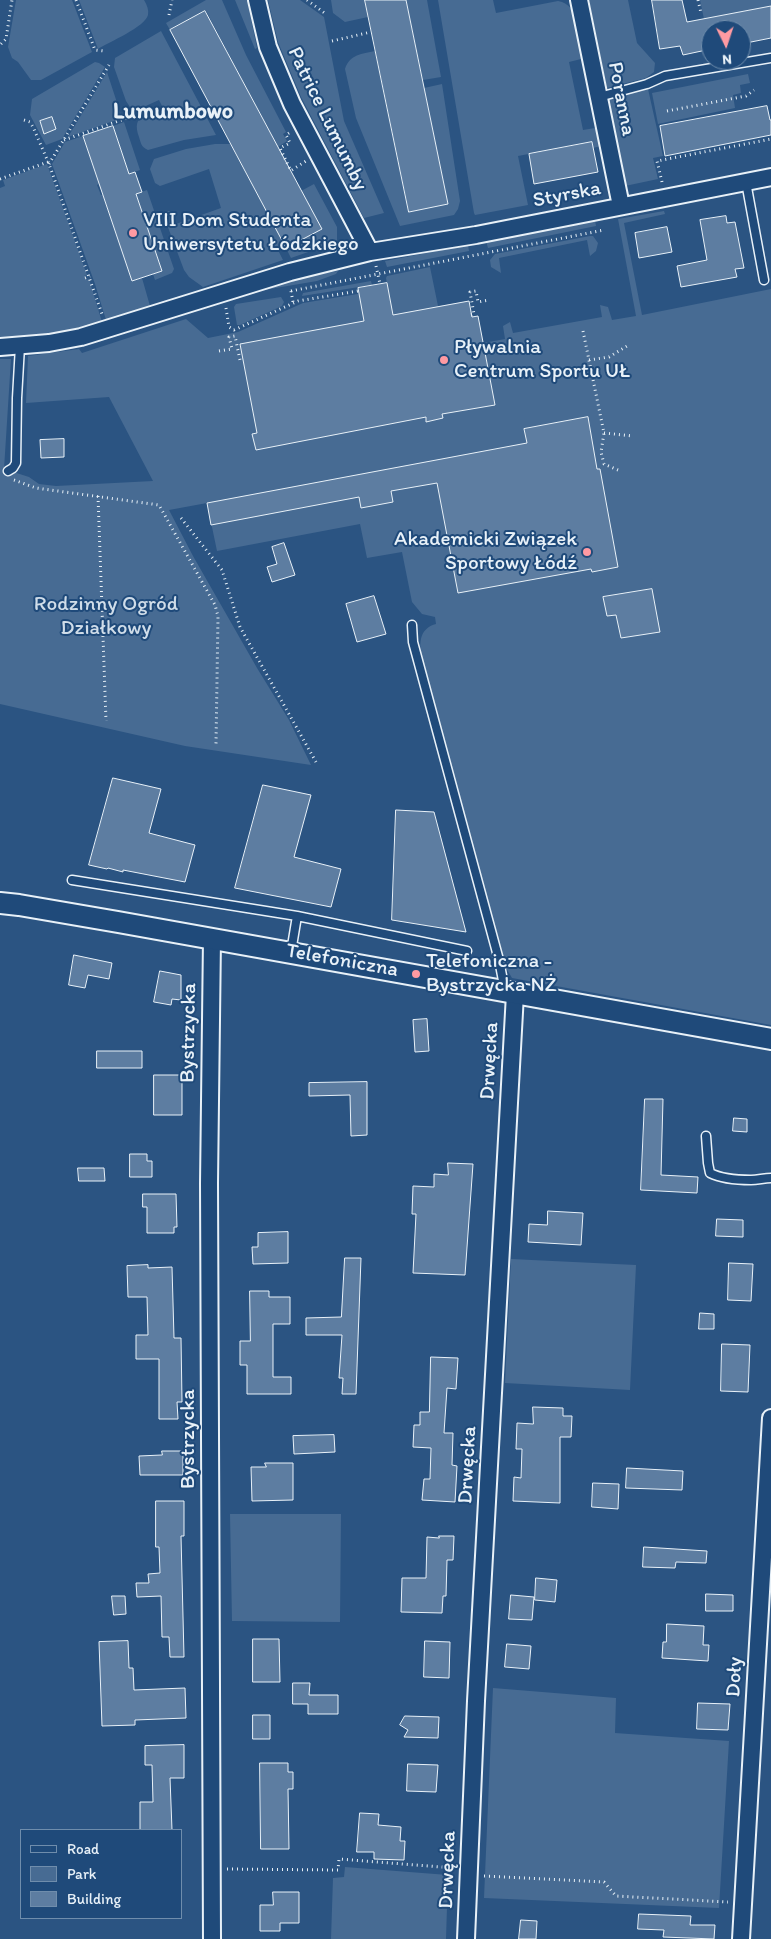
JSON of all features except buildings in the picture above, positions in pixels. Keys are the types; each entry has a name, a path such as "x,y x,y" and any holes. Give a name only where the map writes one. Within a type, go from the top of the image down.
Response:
{"street":[{"name":"Patrice Lumumby","path":"257,0 268,47 292,104 370,252"},
{"name":"Poranna","path":"579,0 621,206"},
{"name":"Styrska","path":"0,347 48,343 81,337 290,272 370,252 476,235 771,177"},
{"name":"Telefoniczna","path":"0,903 212,938 771,1039"},
{"name":"Bystrzycka","path":"212,938 209,1183 212,1939"},
{"name":"Drwęcka","path":"466,1939 510,993"},
{"name":"Doły","path":"741,1939 771,1418"}],"lane":[{"path":"599,97 647,84 665,76 771,58"},
{"path":"746,182 764,280"},
{"path":"8,474 16,463 20,346"},
{"path":"412,625 413,642 496,950 510,993"},
{"path":"72,880 297,916 468,951"},
{"path":"291,952 297,916"},
{"path":"706,1136 710,1173 733,1179 771,1178"}],"path":[{"path":"1,44 6,40 12,0"},
{"path":"76,0 95,50 104,51"},
{"path":"168,15 172,0"},
{"path":"307,0 326,14"},
{"path":"698,0 701,12"},
{"path":"332,41 371,32"},
{"path":"0,179 49,163 109,65"},
{"path":"667,111 746,96 754,90"},
{"path":"64,140 127,118"},
{"path":"24,120 30,122 33,127 49,163 98,302"},
{"path":"299,166 291,170 280,148 290,143 286,135 304,125"},
{"path":"662,182 657,160 771,138"},
{"path":"282,292 604,230"},
{"path":"378,273 380,284"},
{"path":"85,278 90,276"},
{"path":"291,291 293,302"},
{"path":"230,302 226,306 226,310 229,327 234,330 284,308 293,302 358,291"},
{"path":"471,315 474,314 470,292 476,291 478,302 489,300"},
{"path":"583,331 604,433 601,452 604,464 618,470"},
{"path":"218,352 232,349 230,336 236,336 240,360 243,360"},
{"path":"589,360 609,356 627,346"},
{"path":"604,433 633,436"},
{"path":"8,474 36,488 160,506 215,605 218,616 216,744"},
{"path":"98,496 106,721"},
{"path":"181,518 222,570 240,627 316,762"},
{"path":"212,1869 338,1870 339,1859 444,1866 488,1877 604,1882 616,1896 743,1902"}],"green space":[{"path":"16,0 72,0 92,52 41,80 31,80 18,62 12,58 8,47"},
{"path":"79,0 144,0 148,15 134,29 98,49"},
{"path":"206,0 222,0 246,55 286,132 283,134 287,141 278,147 206,11 170,30 166,23"},
{"path":"235,0 247,0 257,48 255,49"},
{"path":"268,0 300,0 324,17 344,121 384,213 364,218 301,97 278,42"},
{"path":"331,0 365,0 368,17 345,22 333,13"},
{"path":"406,0 427,0 441,77 423,80"},
{"path":"438,0 493,0 496,13 558,1 566,4 575,15 580,31 583,55 581,59 569,62 583,130 595,128 599,131 601,146 593,148 592,142 518,156 528,205 475,215 474,213"},
{"path":"589,0 628,0 637,43 655,63 654,72 646,78 607,88"},
{"path":"700,0 771,0 771,6 704,19"},
{"path":"161,31 216,135 184,140 148,150 141,143 137,124 142,117 163,108 159,100 139,109 130,107 114,67 115,58"},
{"path":"375,51 409,212 448,204 424,88 442,84 460,201 454,215 400,226 356,118 345,69 353,58"},
{"path":"95,62 105,67 62,139 46,145 30,115 32,99"},
{"path":"107,72 122,118 68,137"},
{"path":"748,74 750,83 740,85 741,93 733,95 735,108 658,124 652,93"},
{"path":"648,89 663,156 653,158 658,179 625,186 608,98"},
{"path":"124,122 140,170 129,174 113,126"},
{"path":"83,136 99,184 97,185 101,195 103,195 132,281 142,278 150,306 106,320 52,164 65,142"},
{"path":"215,144 230,144 284,244 277,248 283,260 203,287 189,277 184,270 163,214 166,211 170,211 176,224 221,208 209,169 160,186 155,183 150,169 154,159 186,149"},
{"path":"47,164 87,275 84,276 86,280 89,279 102,322 48,335 0,338 0,188 5,186 3,180"},
{"path":"314,184 337,227 337,240 334,243 291,258 286,248 322,229 301,191"},
{"path":"147,190 174,269 172,273 155,280 153,274 162,270 136,194"},
{"name":"Rodzinny Ogród Działkowy","path":"664,211 665,214 624,223 642,315 771,289 771,1025 512,978 505,966 421,654 420,644 422,635 427,628 436,624 435,617 422,614 412,602 402,552 367,558 360,524 217,551 207,503 169,510 257,668 289,720 311,765 185,746 0,704 0,359 11,359 4,469 29,477 39,484 56,486 153,481 109,397 26,403 28,356 79,349 82,353 186,319 208,338 238,332 303,303 388,289 387,276 430,267 438,306 469,301 472,317 478,316 483,343 505,339 503,326 510,322 513,333 602,317 600,305 608,307 612,320 636,316 618,219"},
{"path":"595,220 596,226 488,248 486,241"},
{"path":"593,236 598,243 596,251 590,256 587,240 499,258 501,273 491,267 490,260 495,254"},
{"path":"468,245 469,251 387,267 385,261"},
{"path":"338,271 336,274 317,281 246,293 292,279"},
{"path":"371,281 372,285 302,296 303,293"},
{"path":"281,297 284,302 282,306 237,325 234,307 236,304"},
{"path":"511,1259 636,1265 630,1390 505,1383"},
{"path":"230,1514 341,1514 340,1622 232,1621"},
{"path":"493,1688 616,1698 615,1733 729,1741 719,1908 484,1898"},
{"path":"345,1867 448,1875 446,1939 331,1939 333,1878 344,1877"}],"place":[{"name":"VIII Dom Studenta Uniwersytetu Łódzkiego","path":"133,233"},
{"name":"Pływalnia Centrum Sportu UŁ","path":"444,360"},
{"name":"Akademicki Związek Sportowy Łódź","path":"587,552"},
{"name":"Telefoniczna - Bystrzycka NŻ","path":"416,974"}],"district":[{"name":"Lumumbowo","path":"173,112"}]}
